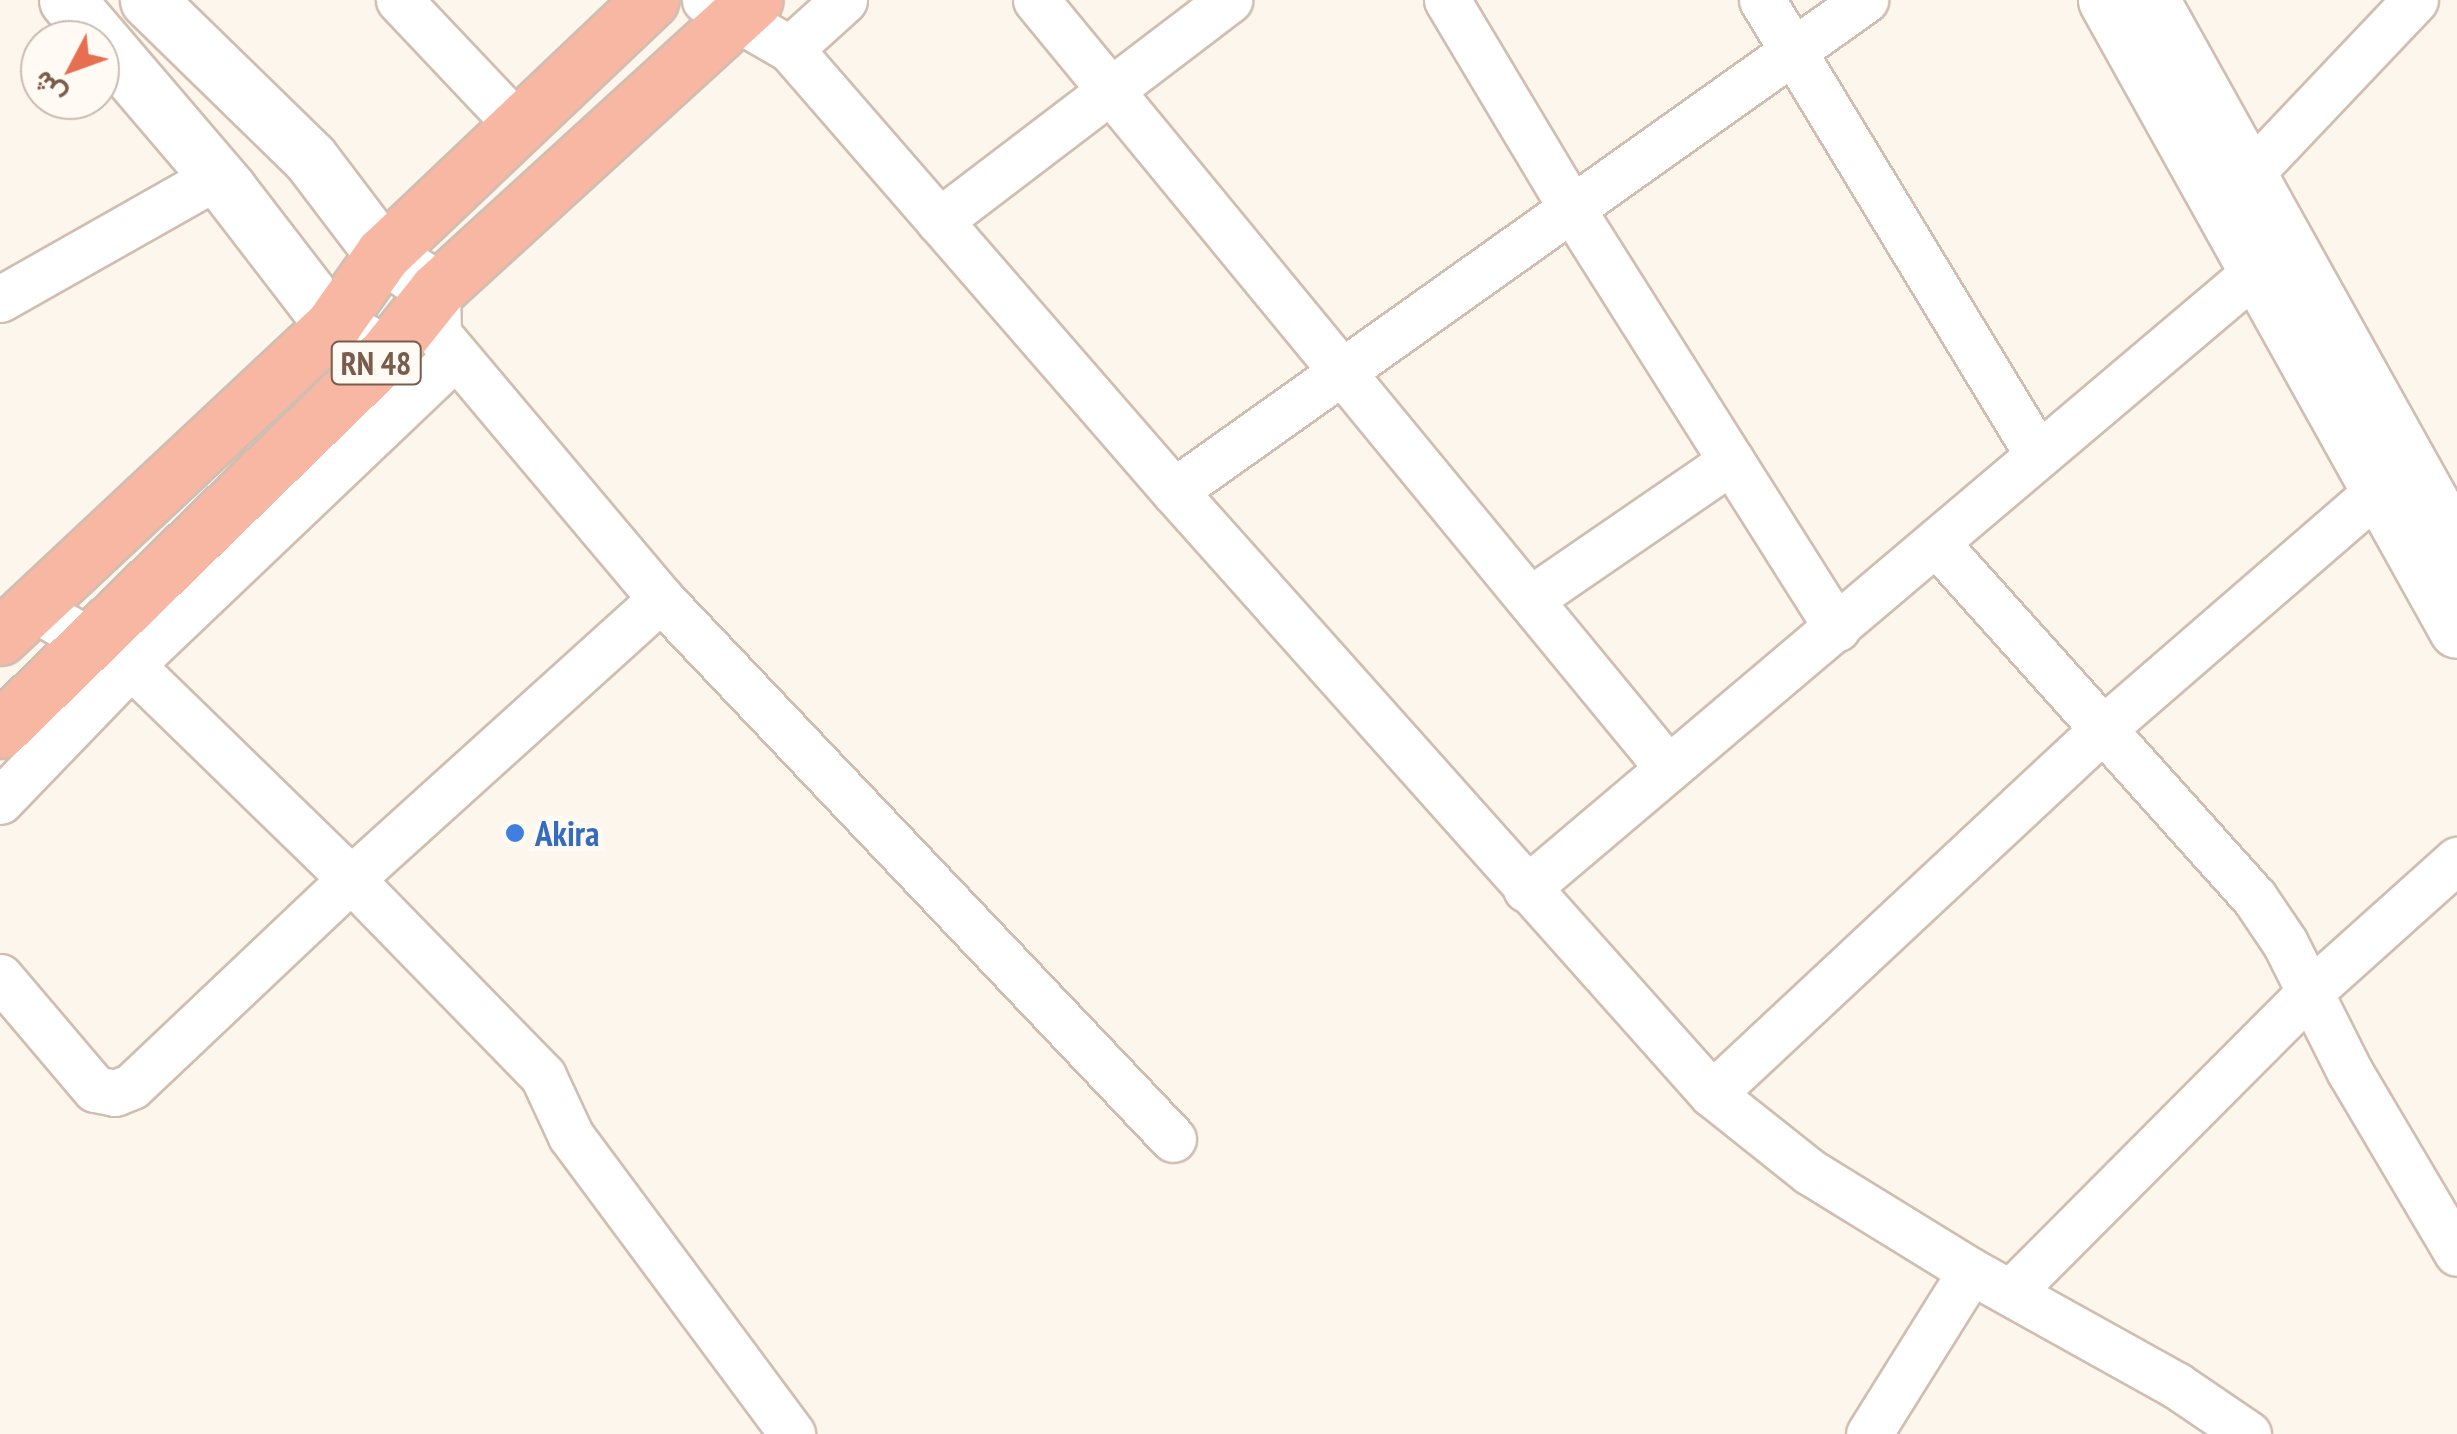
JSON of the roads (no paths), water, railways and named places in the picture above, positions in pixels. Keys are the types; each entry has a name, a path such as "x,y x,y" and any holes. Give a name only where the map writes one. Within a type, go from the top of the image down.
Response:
{"highway":[{"name":"RN 48","path":"15,622 333,325 383,254 651,0"},
{"name":"RN 48","path":"0,730 110,654 386,354 444,327 733,6"}],"street":[{"path":"67,0 333,325 386,354"},
{"path":"148,0 310,158 662,599 1173,1139"},
{"path":"398,0 518,126"},
{"path":"790,49 844,0"},
{"path":"1036,0 1532,598 1668,768"},
{"path":"939,221 1229,0"},
{"path":"1447,0 1572,209 1837,628"},
{"path":"1762,0 2038,455"},
{"path":"1174,491 1865,0"},
{"path":"2106,0 2457,630"},
{"path":"2151,0 2457,549"},
{"path":"2250,175 2416,0"},
{"path":"733,6 790,49 1174,491 1712,1094 1798,1164 1972,1271 2176,1384 2248,1434"},
{"path":"0,299 216,178"},
{"path":"1526,889 2256,270"},
{"path":"0,801 110,654 444,327"},
{"path":"1532,598 1732,461"},
{"path":"1712,1094 2104,728 2378,491"},
{"path":"1937,544 2254,897 2312,990 2350,1072 2457,1253"},
{"path":"0,977 95,1089 116,1093 132,1086 352,879 662,599"},
{"path":"15,622 110,654 352,879 543,1076 571,1136 792,1434"},
{"path":"2011,1292 2312,990 2457,860"},
{"path":"1869,1434 1972,1271"}],"place":[{"name":"Akira","path":"515,833"}]}
